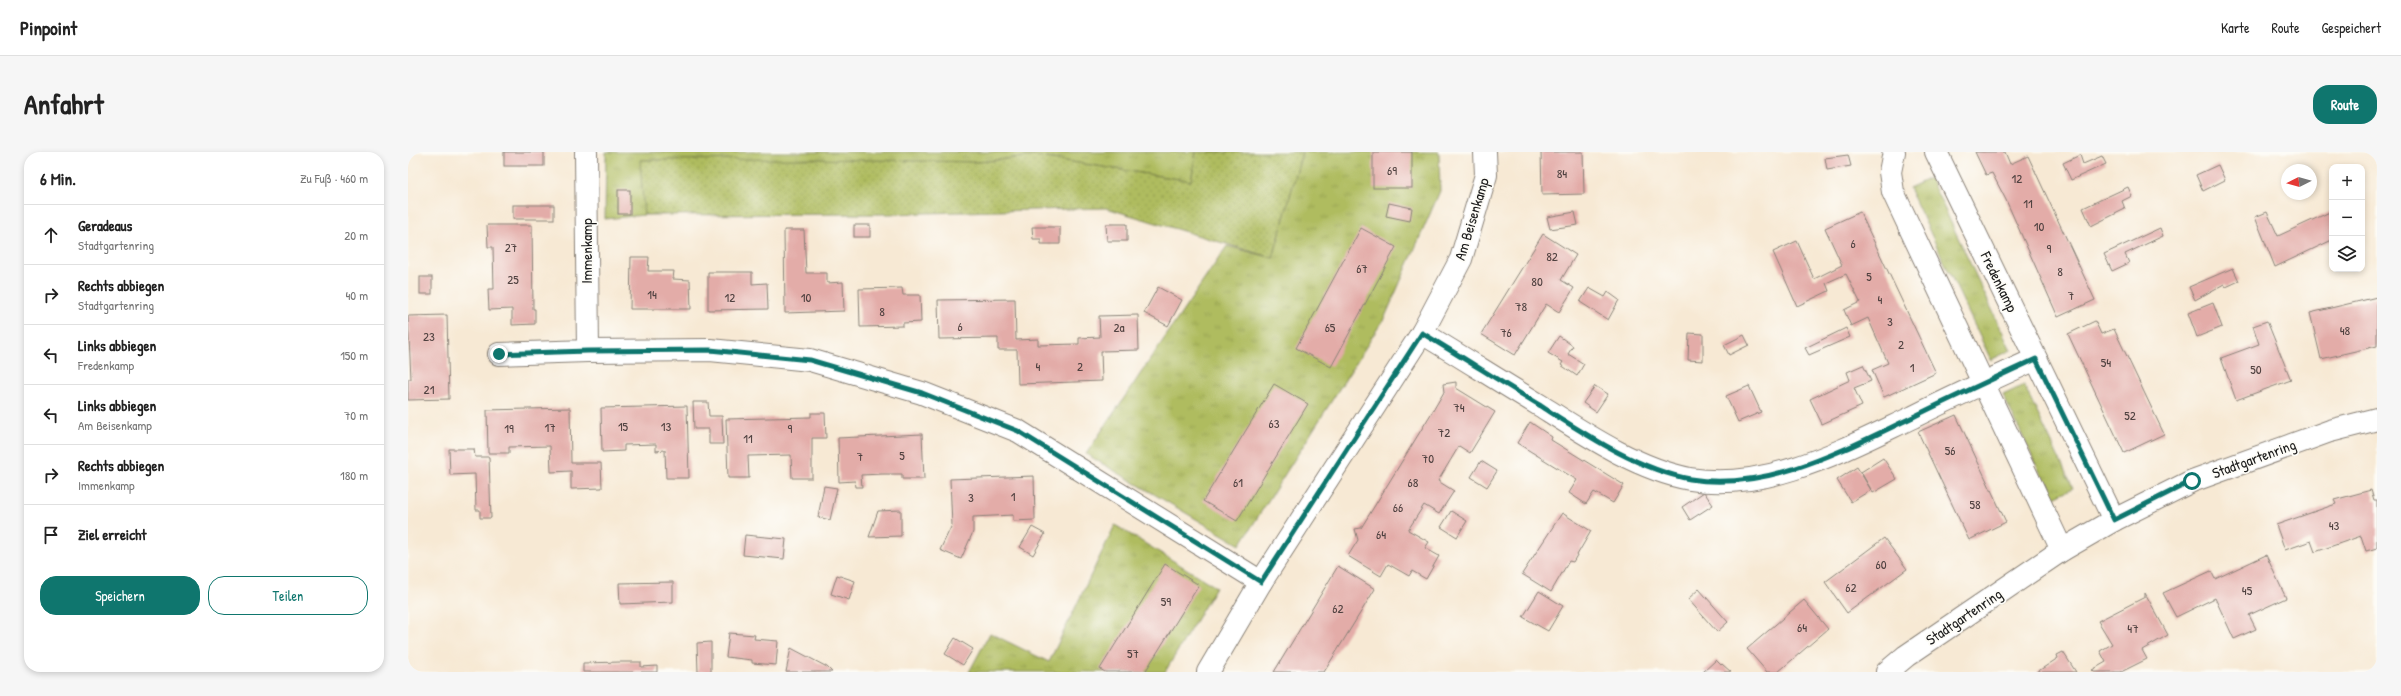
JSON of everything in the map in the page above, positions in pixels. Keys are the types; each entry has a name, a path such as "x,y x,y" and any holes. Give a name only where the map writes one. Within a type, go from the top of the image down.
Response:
{"street":[{"name":"Immenkamp","path":"586,152 588,351"},
{"name":"Am Beisenkamp","path":"1208,672 1261,582 1422,333 1461,259 1486,175 1485,152"},
{"path":"1894,152 1890,172 1894,192 1982,384 2062,550"},
{"name":"Fredenkamp","path":"1936,152 2036,359"},
{"path":"1422,333 1601,444 1657,469 1690,479 1723,481 1748,479 1795,468 1846,449 2036,359 2114,520"},
{"path":"499,354 588,351 710,350 810,360 922,393 1018,431 1261,582"},
{"name":"Stadtgartenring","path":"1887,672 1906,656 2062,550 2114,520 2192,481 2330,431 2377,420"}],"green space":[{"path":"606,152 1196,152 1191,181 1034,156 979,162 641,160 644,215 605,219"},
{"path":"1196,152 1302,152 1273,258 1106,208 890,214 644,215 640,160 812,159 979,162 1034,156 1191,181"},
{"path":"1302,152 1439,152 1440,191 1385,317 1240,545 1086,454 1227,246 1273,258"},
{"path":"1930,178 2011,350 1991,360 1909,188"},
{"path":"2024,385 2073,488 2052,498 2003,395"},
{"path":"1115,525 1216,587 1165,672 969,672 990,633 1049,662"}],"building":[{"path":"504,152 544,152 544,166 504,166"},
{"path":"1373,152 1412,152 1412,188 1373,188"},
{"path":"1541,152 1583,152 1584,194 1542,195"},
{"path":"1975,152 2005,152 2010,164 2028,156 2095,300 2058,317 2006,200 1992,173 1986,175"},
{"path":"1848,155 1851,166 1827,170 1825,158"},
{"path":"2080,155 2083,164 2102,156 2106,164 2071,180 2063,163"},
{"path":"2218,165 2225,180 2203,191 2196,175"},
{"path":"2128,187 2132,196 2122,201 2125,209 2091,226 2083,208"},
{"path":"618,190 630,190 630,214 618,214"},
{"path":"1389,203 1412,208 1410,221 1386,216"},
{"path":"513,205 554,205 554,219 513,219"},
{"path":"1575,212 1578,225 1550,229 1547,217"},
{"path":"1860,212 1936,373 1884,397 1872,370 1888,363 1868,318 1851,326 1844,310 1860,302 1846,274 1826,283 1829,291 1797,306 1773,252 1797,241 1814,279 1842,265 1825,228"},
{"path":"2267,212 2278,236 2329,212 2329,241 2275,267 2255,217"},
{"path":"1106,224 1127,224 1127,241 1107,241"},
{"path":"487,225 532,225 533,309 535,309 535,324 512,325 512,309 489,310 488,289 494,289 493,247 488,247"},
{"path":"854,225 870,225 870,237 854,237"},
{"path":"1032,227 1060,227 1060,244 1041,244 1041,239 1033,239"},
{"path":"1361,228 1396,247 1331,367 1296,348"},
{"path":"2160,228 2163,236 2125,254 2129,263 2112,271 2104,254"},
{"path":"784,230 804,230 806,273 827,273 827,283 843,282 844,311 785,313"},
{"path":"1543,234 1576,255 1561,280 1574,288 1559,312 1546,304 1515,355 1481,334"},
{"path":"631,257 649,257 648,271 674,271 673,279 690,280 691,309 630,309"},
{"path":"2233,268 2239,281 2226,287 2224,284 2195,300 2189,287"},
{"path":"708,272 752,272 752,284 767,283 768,309 708,310"},
{"path":"420,277 432,277 432,294 420,294"},
{"path":"1158,287 1182,300 1168,326 1144,313"},
{"path":"902,288 903,295 920,295 921,322 903,323 903,326 860,327 859,289"},
{"path":"1589,288 1605,297 1608,292 1619,300 1608,320 1580,302"},
{"path":"2377,297 2377,346 2321,359 2310,313"},
{"path":"1015,299 1016,340 1038,339 1038,345 1079,344 1079,338 1100,337 1099,316 1138,315 1139,350 1101,351 1102,381 1018,384 1017,350 998,350 998,338 939,339 938,300"},
{"path":"2213,303 2222,327 2197,337 2188,313"},
{"path":"447,315 449,399 408,400 408,379 411,379 408,316"},
{"path":"2095,321 2101,334 2114,329 2164,434 2124,453 2068,334"},
{"path":"2267,321 2291,380 2236,400 2221,358 2259,344 2253,326"},
{"path":"1846,328 1850,337 1809,355 1805,348"},
{"path":"1689,333 1703,334 1703,361 1688,360"},
{"path":"1744,335 1749,345 1729,355 1724,345"},
{"path":"1559,336 1573,346 1568,354 1584,364 1577,376 1561,365 1563,362 1548,353"},
{"path":"1863,365 1871,381 1854,388 1862,406 1822,424 1810,399 1850,380 1847,372"},
{"path":"1456,382 1456,388 1495,412 1470,453 1459,446 1438,481 1454,491 1439,514 1424,505 1408,530 1429,542 1425,548 1439,556 1426,579 1412,571 1409,576 1388,564 1381,576 1348,556 1358,540 1355,529 1361,528 1434,409 1444,392 1443,384"},
{"path":"1274,384 1308,404 1237,521 1203,501"},
{"path":"1595,386 1608,394 1596,412 1583,403"},
{"path":"1749,386 1761,412 1738,422 1726,396"},
{"path":"693,402 708,402 709,416 722,416 723,444 709,444 709,429 694,429"},
{"path":"687,406 689,478 666,478 665,450 656,451 656,444 624,445 624,451 602,452 601,408"},
{"path":"570,408 571,463 601,463 602,488 571,489 571,471 551,472 550,446 509,447 509,453 488,453 487,410"},
{"path":"811,413 825,413 826,438 812,438 812,478 792,478 791,455 748,456 749,478 728,478 726,419 811,417"},
{"path":"1956,415 2006,522 1969,540 1918,432"},
{"path":"1530,422 1552,437 1551,440 1624,485 1613,503 1594,492 1586,504 1569,493 1577,480 1517,443"},
{"path":"922,434 924,479 902,479 902,474 882,474 861,475 862,487 856,487 855,481 839,482 838,438"},
{"path":"449,449 474,449 475,457 489,457 491,518 480,518 480,510 476,510 475,474 450,475"},
{"path":"1883,458 1897,479 1873,493 1861,472"},
{"path":"1481,461 1497,471 1487,487 1471,477"},
{"path":"1857,467 1871,490 1851,502 1837,480"},
{"path":"1034,476 1035,520 1013,521 1013,515 973,517 973,532 961,559 940,550 952,525 950,479"},
{"path":"824,486 837,488 830,520 818,517"},
{"path":"2371,490 2374,500 2377,500 2377,548 2366,551 2361,536 2315,552 2311,541 2285,550 2276,525 2336,504 2334,500"},
{"path":"1704,492 1713,505 1690,520 1682,507"},
{"path":"901,510 901,536 869,537 878,511"},
{"path":"1451,511 1467,521 1457,537 1441,527"},
{"path":"1562,513 1591,531 1573,562 1569,561 1551,592 1522,574"},
{"path":"1032,527 1045,534 1033,555 1020,547"},
{"path":"745,535 786,539 784,559 743,555"},
{"path":"1884,538 1907,569 1847,613 1825,582"},
{"path":"2266,555 2286,598 2249,615 2256,629 2234,639 2215,598 2176,617 2163,593 2211,571 2215,579"},
{"path":"1165,564 1199,585 1145,672 1105,672 1100,669"},
{"path":"1338,566 1375,589 1324,672 1274,672"},
{"path":"837,575 855,581 849,600 831,594"},
{"path":"673,582 673,602 620,604 619,583"},
{"path":"1699,589 1728,622 1717,632 1688,599"},
{"path":"1539,591 1563,606 1548,631 1523,617"},
{"path":"2145,593 2168,635 2142,650 2147,659 2121,672 2094,672 2092,670 2106,662 2100,651 2112,644 2098,621 2145,597"},
{"path":"1804,600 1828,629 1778,672 1767,672 1747,649"},
{"path":"729,633 755,635 754,639 778,641 776,665 752,663 752,660 726,657"},
{"path":"955,638 973,649 963,665 945,654"},
{"path":"711,642 711,672 698,672 697,643"},
{"path":"791,648 827,667 832,672 786,672"},
{"path":"2063,652 2076,672 2037,672 2058,658 2057,655"},
{"path":"1716,660 1721,665 1722,664 1731,672 1703,672"},
{"path":"641,662 641,667 657,666 657,672 583,672 583,663"}],"route":[{"path":"499,354 588,351 710,350 810,360 922,393 1018,431 1261,582 1422,333 1601,444 1657,469 1690,479 1723,481 1748,479 1795,468 1846,449 2036,359 2114,520 2192,481"}]}
